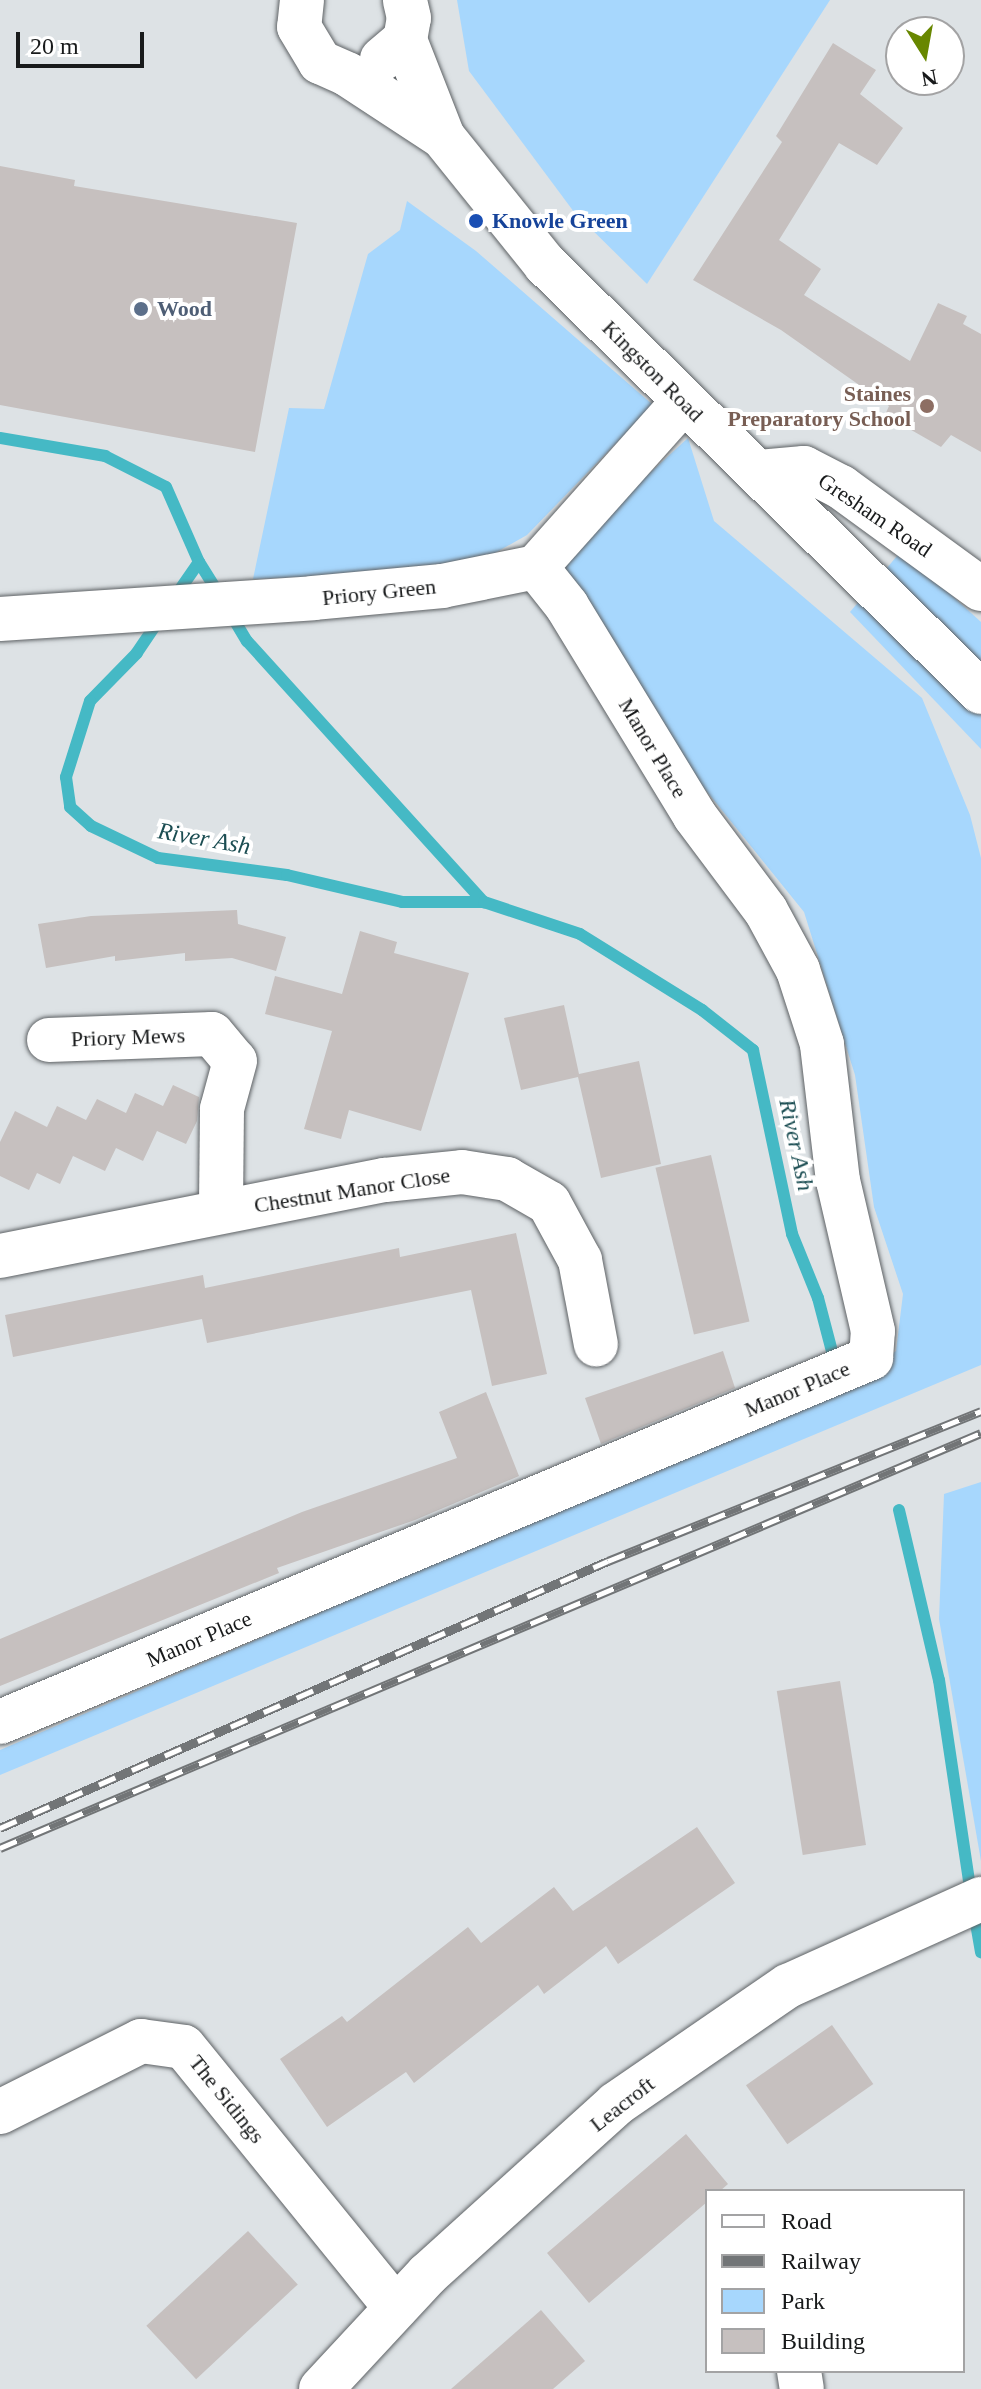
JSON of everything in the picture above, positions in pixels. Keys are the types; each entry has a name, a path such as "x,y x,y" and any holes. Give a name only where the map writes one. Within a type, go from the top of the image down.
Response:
{"street":[{"name":"Kingston Road","path":"292,9 320,62 347,74 443,137 545,264 981,692"},
{"name":"Kingston Road","path":"405,20 443,137"},
{"path":"347,74 377,63 405,20"},
{"path":"536,567 683,402"},
{"name":"Gresham Road","path":"759,472 804,468 841,487 981,589"},
{"name":"Priory Green","path":"0,619 262,603 442,586 536,567"},
{"name":"Manor Place","path":"0,1722 871,1358 873,1331 838,1181 822,1044 798,970 766,911 695,816 567,606 536,567"},
{"name":"Priory Mews","path":"49,1040 212,1034 235,1061 222,1109 221,1211"},
{"name":"Chestnut Manor Close","path":"0,1256 385,1180 462,1172 507,1179 549,1203 567,1228 580,1260 596,1345"},
{"name":"Leacroft","path":"321,2389 396,2308 616,2104 788,1986 968,1904"},
{"name":"The Sidings","path":"0,2112 141,2041 184,2047 396,2308"}],"green space":[{"path":"457,0 830,0 647,284 574,212 469,71"},
{"path":"407,201 476,251 653,405 527,535 463,571 253,579 289,408 324,409 368,254 400,230"},
{"path":"688,438 714,521 922,698 970,815 981,858 981,1365 0,1775 0,1750 833,1392 896,1351 903,1294 874,1207 855,1075 804,912 683,762 548,566"},
{"path":"902,550 981,622 981,749 850,612"},
{"path":"981,1482 981,1861 939,1619 944,1494"}],"building":[{"path":"833,43 876,70 860,94 903,128 877,165 839,143 779,240 821,269 804,295 910,361 938,303 967,316 963,324 981,334 981,452 951,435 941,447 885,415 889,406 781,330 693,280 782,142 776,136"},
{"name":"Wood","path":"0,166 75,180 74,186 297,223 255,452 0,405"},
{"path":"237,910 238,924 286,937 276,971 232,958 185,961 185,953 115,961 115,956 46,968 38,924 91,916"},
{"path":"360,931 397,942 394,953 469,973 421,1131 349,1110 341,1139 304,1129 332,1031 265,1014 275,976 342,994"},
{"path":"564,1005 579,1074 639,1061 661,1164 601,1178 578,1077 521,1090 504,1018"},
{"path":"173,1085 199,1097 197,1121 186,1144 157,1131 143,1161 116,1148 105,1171 73,1156 60,1184 37,1173 29,1190 0,1176 0,1142 15,1111 47,1127 57,1106 86,1120 97,1099 126,1113 135,1093 163,1106"},
{"path":"711,1155 749,1322 694,1334 655,1168"},
{"path":"516,1233 547,1374 492,1386 471,1290 207,1343 202,1319 13,1357 5,1315 203,1275 205,1288 399,1248 400,1257"},
{"path":"723,1351 735,1388 601,1444 585,1398"},
{"path":"486,1392 519,1476 415,1520 277,1568 279,1573 0,1686 0,1639 302,1512 457,1458 439,1412"},
{"path":"840,1681 866,1845 803,1855 777,1691"},
{"path":"697,1827 735,1883 618,1964 606,1946 544,1994 538,1985 414,2083 406,2072 327,2127 280,2059 342,2016 347,2022 468,1927 481,1943 554,1887 573,1911"},
{"path":"832,2025 873,2084 787,2144 746,2085"},
{"path":"686,2134 728,2184 722,2189 705,2189 705,2204 589,2303 547,2253"},
{"path":"248,2231 298,2284 196,2379 146,2326"},
{"path":"541,2310 585,2361 553,2389 451,2389"}],"waterway":[{"name":"River Ash","path":"0,438 105,456 166,487 199,562 174,598"},
{"name":"River Ash","path":"199,562 219,594"},
{"name":"River Ash","path":"230,613 247,641 484,902"},
{"name":"River Ash","path":"159,620 137,653 90,701 66,777 70,807 91,826 158,858 287,875 402,902 484,902 580,934 702,1010 753,1050 792,1234 818,1298 834,1359"},
{"name":"River Ash","path":"899,1510 939,1680 971,1894"},
{"name":"River Ash","path":"974,1912 981,1952"}],"railway":[{"path":"0,1828 608,1561 981,1411"},
{"path":"0,1848 981,1433"}],"place":[{"name":"Knowle Green","path":"476,221"},
{"name":"Wood","path":"141,309"},
{"name":"Staines Preparatory School","path":"927,406"}]}
